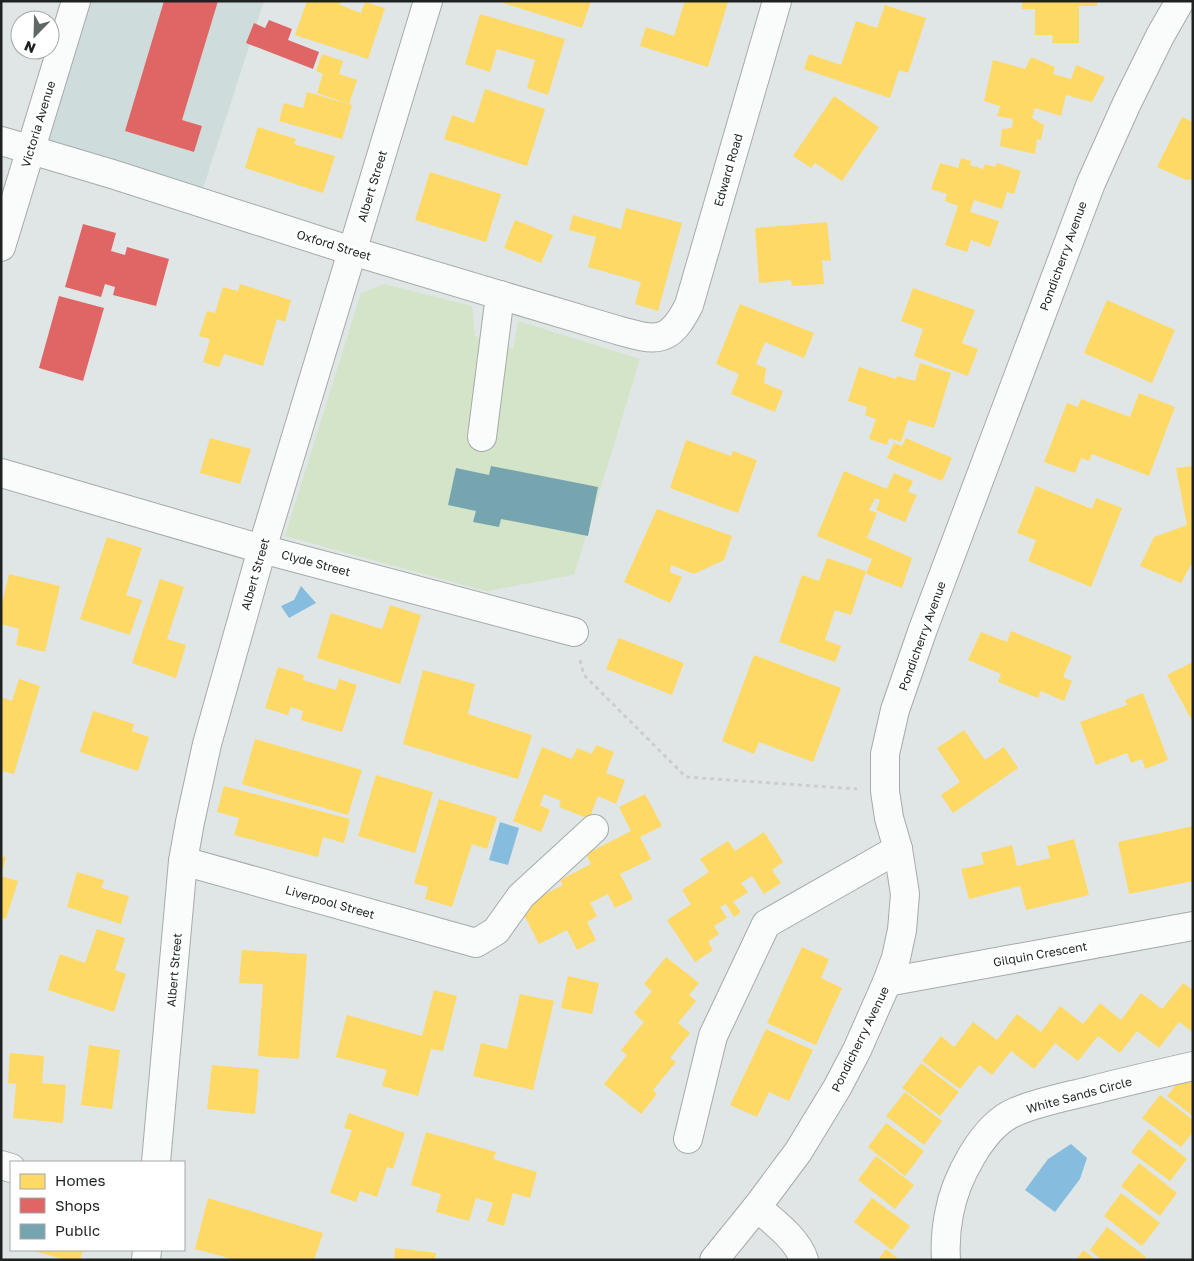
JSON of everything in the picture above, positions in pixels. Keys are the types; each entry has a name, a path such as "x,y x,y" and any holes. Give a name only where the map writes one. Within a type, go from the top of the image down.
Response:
{"street":[{"name":"Victoria Avenue","path":"1,247 76,1"},
{"name":"Albert Street","path":"156,1161 184,861 190,822 207,744 262,549 428,1"},
{"name":"Edward Road","path":"669,334 681,322 689,305 777,1"},
{"name":"Pondicherry Avenue","path":"714,1260 798,1152 837,1088 857,1050 896,958 902,930 905,894 898,850 889,818 885,792 885,754 895,710 923,629 1091,183 1127,103 1180,1"},
{"name":"Oxford Street","path":"1,141 112,174 352,251 639,337 661,337 669,334"},
{"path":"482,438 500,295"},
{"name":"Clyde Street","path":"1,474 262,549 574,632"},
{"name":"Liverpool Street","path":"184,861 476,943 496,931 521,896 594,829"},
{"path":"688,1138 713,1036 766,924 898,850"},
{"name":"Gilquin Crescent","path":"887,982 1193,926"},
{"name":"White Sands Circle","path":"946,1260 945,1243 949,1213 959,1180 979,1144 994,1126 1014,1112 1058,1098 1193,1066"},
{"path":"757,1207 787,1234 798,1247 804,1260"}],"path":[{"path":"574,632 584,675 686,777 885,792"}],"shaded area":[{"path":"76,1 264,1 197,207 32,150"}],"green space":[{"path":"384,284 472,306 475,336 513,349 518,321 640,359 574,575 486,591 285,536 361,293"}],"water":[{"path":"301,586 316,603 289,618 281,606 294,600"},
{"path":"500,822 519,828 508,865 489,860"},
{"path":"1071,1144 1087,1158 1080,1179 1055,1212 1025,1190 1048,1159"}],"building: Homes":[{"path":"307,1 341,1 340,5 361,13 365,2 385,8 368,59 295,35"},
{"path":"504,1 591,1 582,28 503,3"},
{"path":"685,1 728,2 708,67 640,46 646,27 674,36"},
{"path":"1022,1 1097,1 1097,6 1079,6 1079,43 1052,43 1053,35 1035,35 1035,9 1022,9"},
{"path":"885,5 926,18 908,73 899,70 890,98 804,69 809,54 841,65 856,21 877,28"},
{"path":"480,14 565,39 548,95 527,88 535,60 497,49 490,72 465,64"},
{"path":"322,54 343,61 339,74 357,80 349,104 317,93 323,74 316,71"},
{"path":"1031,57 1055,67 1053,74 1071,79 1076,65 1105,77 1092,102 1066,95 1061,116 1035,108 1032,118 1044,125 1041,140 1037,139 1035,154 1000,146 1002,129 1012,128 1013,119 997,116 1000,106 984,101 993,60 1025,69"},
{"path":"485,89 545,109 527,166 444,139 452,115 474,123"},
{"path":"307,92 352,105 342,139 279,121 284,103 303,108"},
{"path":"834,96 879,127 842,181 815,163 811,168 793,156"},
{"path":"1182,117 1193,122 1193,179 1186,180 1157,167"},
{"path":"258,127 296,139 294,144 335,156 323,193 245,168"},
{"path":"961,158 971,161 970,165 983,169 985,164 995,167 997,163 1021,171 1014,194 1007,192 1002,209 974,200 970,212 999,221 990,247 971,240 967,252 945,245 958,206 945,201 947,194 931,189 940,163 958,168"},
{"path":"430,172 501,194 486,242 415,220"},
{"path":"626,208 682,223 658,311 635,304 641,282 588,267 596,237 569,230 573,215 621,229"},
{"path":"515,220 553,235 541,263 504,248"},
{"path":"827,222 831,261 822,260 824,284 792,286 791,280 759,283 755,228"},
{"path":"240,284 291,300 285,322 277,319 263,366 224,354 219,367 203,362 210,339 199,336 207,311 215,313 223,287 238,291"},
{"path":"913,288 975,310 962,343 978,349 968,376 914,356 923,329 901,321"},
{"path":"1107,300 1175,330 1152,383 1084,353"},
{"path":"740,304 814,333 804,358 765,342 756,364 766,368 764,383 783,391 775,412 731,394 739,374 716,364"},
{"path":"920,363 951,373 934,428 908,420 901,442 889,438 887,445 869,439 876,419 865,415 867,407 848,401 859,367 896,379 897,376 915,381"},
{"path":"1139,393 1175,407 1149,476 1092,454 1089,461 1081,458 1075,473 1044,462 1067,403 1078,407 1081,399 1130,417"},
{"path":"210,438 251,449 240,484 200,473"},
{"path":"906,438 952,458 942,481 887,458 894,443 902,446"},
{"path":"686,440 731,456 733,451 757,460 738,513 670,488"},
{"path":"1193,466 1193,561 1181,583 1140,566 1154,537 1187,525 1176,468"},
{"path":"844,471 887,489 894,473 913,481 908,492 917,495 905,522 876,510 880,500 875,498 869,510 877,513 867,538 912,558 902,588 866,574 872,559 817,536"},
{"path":"1036,486 1092,509 1096,498 1122,508 1091,587 1028,561 1036,540 1017,533"},
{"path":"657,509 732,536 724,560 694,574 671,565 670,572 682,577 670,603 624,582"},
{"path":"107,537 142,548 126,595 142,600 130,635 80,619"},
{"path":"827,558 866,571 851,615 835,610 825,640 841,646 835,662 779,642 802,575 819,581"},
{"path":"9,574 60,586 45,652 16,645 19,629 1,624 1,608"},
{"path":"160,579 184,587 167,639 186,645 176,678 132,663"},
{"path":"390,605 421,615 400,684 317,658 331,613 382,629"},
{"path":"1011,631 1072,656 1063,677 1072,681 1064,701 1041,691 1038,698 998,682 1001,674 968,660 981,632 1007,642"},
{"path":"619,638 684,663 672,695 606,669"},
{"path":"754,655 841,688 813,762 759,742 754,754 722,741"},
{"path":"1193,662 1193,722 1167,675"},
{"path":"278,667 304,675 303,680 336,690 339,679 357,685 342,732 301,720 303,711 291,707 288,715 265,708"},
{"path":"423,670 475,684 468,714 532,735 518,779 403,744"},
{"path":"19,679 40,686 14,774 1,771 1,697 12,701"},
{"path":"1143,693 1168,760 1145,769 1142,759 1131,763 1127,753 1096,765 1080,722 1127,705 1125,700"},
{"path":"93,711 134,724 132,731 149,737 138,771 80,752"},
{"path":"964,730 985,760 1004,747 1018,768 953,813 941,795 960,782 937,748"},
{"path":"255,739 362,770 348,815 242,784"},
{"path":"596,745 614,752 606,773 625,780 616,804 598,796 589,819 559,807 561,801 544,794 540,805 550,810 541,832 513,821 542,747 572,759 577,748 592,754"},
{"path":"376,775 433,792 415,853 358,836"},
{"path":"224,786 350,819 344,843 323,837 318,857 234,835 239,818 217,812"},
{"path":"645,794 662,826 640,837 651,859 620,874 633,899 615,908 608,894 590,903 597,916 587,922 596,940 577,950 567,930 539,944 520,907 563,885 560,880 591,864 586,854 631,831 619,807"},
{"path":"439,799 497,817 487,849 472,844 452,907 425,899 428,887 414,883"},
{"path":"1193,826 1193,881 1129,894 1118,842"},
{"path":"764,832 783,862 772,870 781,883 764,894 752,876 741,883 748,892 733,902 741,912 734,917 726,904 720,907 727,918 714,926 719,934 708,942 713,950 695,962 667,920 691,904 682,890 709,872 700,859 728,841 735,851"},
{"path":"1074,839 1089,895 1026,910 1020,886 969,899 961,869 984,864 981,853 1012,845 1017,866 1050,858 1047,846"},
{"path":"1,856 6,857 2,873 1,873"},
{"path":"77,872 104,880 101,888 129,896 121,924 67,907"},
{"path":"1,876 18,881 6,919 1,917"},
{"path":"97,929 125,938 115,970 126,974 114,1012 48,990 60,954 85,963"},
{"path":"802,947 829,959 821,978 842,988 816,1045 767,1023"},
{"path":"242,950 307,954 299,1059 258,1056 263,984 239,983"},
{"path":"666,957 699,983 689,995 696,1001 678,1023 690,1033 670,1058 676,1062 653,1090 657,1094 641,1114 604,1084 627,1055 621,1050 644,1022 634,1013 652,991 644,984"},
{"path":"568,976 599,983 592,1014 561,1008"},
{"path":"1183,983 1193,990 1193,1032 1179,1022 1159,1048 1137,1031 1120,1053 1098,1036 1078,1061 1055,1043 1034,1069 1011,1051 992,1075 979,1065 960,1089 922,1061 941,1036 954,1047 973,1022 997,1040 1017,1014 1041,1032 1060,1006 1083,1024 1100,1003 1121,1020 1141,993 1162,1009"},
{"path":"434,990 457,996 443,1051 431,1049 418,1096 382,1086 387,1070 336,1057 347,1015 422,1036"},
{"path":"520,994 554,1001 533,1090 473,1076 481,1043 507,1049"},
{"path":"766,1029 813,1050 789,1101 769,1092 757,1117 730,1105"},
{"path":"89,1045 120,1050 112,1109 81,1105"},
{"path":"10,1053 44,1056 42,1083 66,1085 63,1123 13,1118 16,1084 8,1083"},
{"path":"921,1063 959,1092 940,1116 902,1088"},
{"path":"212,1065 259,1069 255,1114 207,1109"},
{"path":"1188,1077 1193,1080 1193,1116 1167,1096 1180,1080 1184,1083"},
{"path":"905,1092 942,1121 924,1145 886,1116"},
{"path":"1160,1095 1193,1120 1193,1132 1181,1147 1142,1118"},
{"path":"349,1113 405,1133 393,1169 387,1167 377,1197 360,1191 356,1202 330,1193 352,1130 344,1128"},
{"path":"886,1123 924,1151 905,1176 868,1147"},
{"path":"1149,1129 1187,1159 1170,1181 1131,1152"},
{"path":"426,1132 496,1152 493,1159 537,1172 530,1198 513,1193 504,1226 487,1221 493,1203 476,1198 469,1221 436,1212 441,1194 411,1185"},
{"path":"876,1156 914,1185 895,1209 858,1180"},
{"path":"1139,1163 1177,1193 1160,1216 1121,1186"},
{"path":"1121,1193 1160,1223 1142,1246 1104,1216"},
{"path":"208,1198 323,1233 314,1260 236,1260 195,1249"},
{"path":"872,1198 910,1226 892,1250 854,1222"},
{"path":"1107,1227 1146,1257 1144,1260 1102,1260 1090,1250"},
{"path":"395,1248 436,1253 435,1260 394,1260"},
{"path":"886,1249 900,1260 878,1260"},
{"path":"1083,1250 1096,1260 1076,1260"},
{"path":"34,1251 83,1251 80,1260 66,1260"}],"building: Shops":[{"path":"164,1 218,1 182,120 202,126 194,152 125,131"},
{"path":"269,20 292,29 288,40 319,52 313,69 246,43 254,23 265,28"},
{"path":"83,224 116,233 111,251 125,255 127,247 169,259 156,306 113,295 115,287 105,284 101,297 65,287"},
{"path":"59,296 104,308 83,381 39,368"}],"building: Public":[{"path":"491,466 598,487 588,536 501,519 499,527 473,522 476,511 448,505 456,468 489,475"}]}
